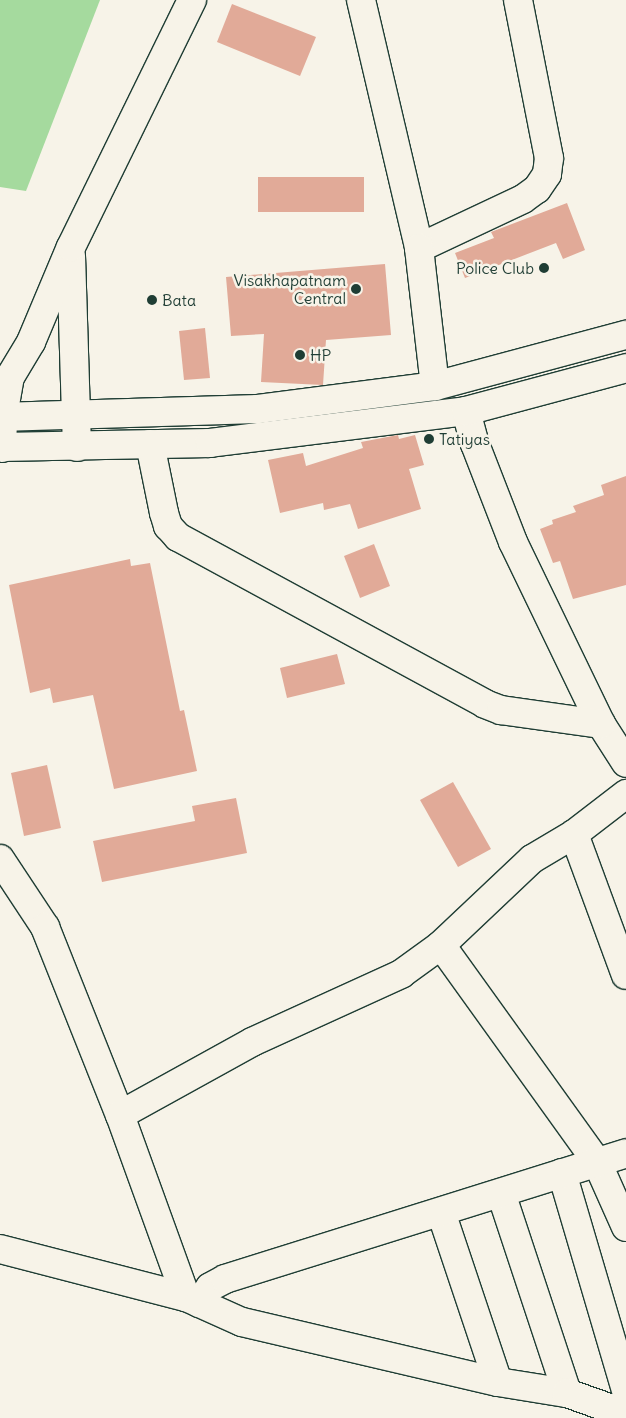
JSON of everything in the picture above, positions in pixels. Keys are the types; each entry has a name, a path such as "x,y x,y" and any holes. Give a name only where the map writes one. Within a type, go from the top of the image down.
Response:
{"street":[{"path":"192,0 71,247 31,342 10,378 1,416 1,448 210,443 466,411 626,368"},
{"path":"361,0 419,248 435,386"},
{"path":"419,248 523,199 537,189 547,174 549,158 518,0"},
{"path":"71,247 77,446"},
{"path":"1,416 77,412 167,414 258,409 435,386 626,335"},
{"path":"466,411 475,444 513,542 601,724 626,763"},
{"path":"150,444 164,513 168,526 178,537 485,704 501,710 601,724"},
{"path":"120,1115 252,1042 401,974 440,944 532,859 574,834 626,794"},
{"path":"574,834 626,975"},
{"path":"0,859 45,927 193,1300"},
{"path":"440,944 597,1162 626,1227"},
{"path":"193,1300 210,1287 225,1279 502,1194 626,1153"},
{"path":"562,1173 626,1390"},
{"path":"502,1194 566,1393"},
{"path":"441,1212 498,1382"},
{"path":"0,1249 193,1300 242,1322 498,1382 566,1393 626,1414"}],"green space":[{"path":"0,0 100,0 26,191 0,187"}],"building":[{"path":"232,4 316,37 300,76 217,42"},
{"path":"258,177 364,177 364,212 258,212"},
{"path":"567,203 585,250 563,259 556,243 465,278 455,253 494,238 491,232"},
{"path":"385,264 391,335 326,340 323,385 261,382 264,334 231,336 226,277"},
{"path":"205,328 210,378 184,380 179,331"},
{"path":"398,435 399,439 415,435 424,465 409,469 421,509 358,529 350,504 324,510 323,503 280,513 268,460 303,453 306,466 363,448 361,442"},
{"path":"626,476 626,585 573,599 560,561 553,563 540,529 553,524 552,520 576,512 573,506 604,495 601,485"},
{"path":"374,544 390,586 360,598 344,556"},
{"path":"130,559 131,566 150,563 180,711 184,710 197,771 114,789 93,695 53,703 50,688 30,693 9,585"},
{"path":"337,654 345,684 287,698 280,668"},
{"path":"47,765 61,828 24,836 11,773"},
{"path":"453,782 491,849 458,867 420,800"},
{"path":"236,798 247,853 102,882 93,841 195,821 192,806"}],"place":[{"name":"Police Club","path":"544,268"},
{"name":"Visakhapatnam Central","path":"356,289"},
{"name":"Bata","path":"152,300"},
{"name":"HP","path":"300,355"},
{"name":"Tatiyas","path":"429,439"}]}
